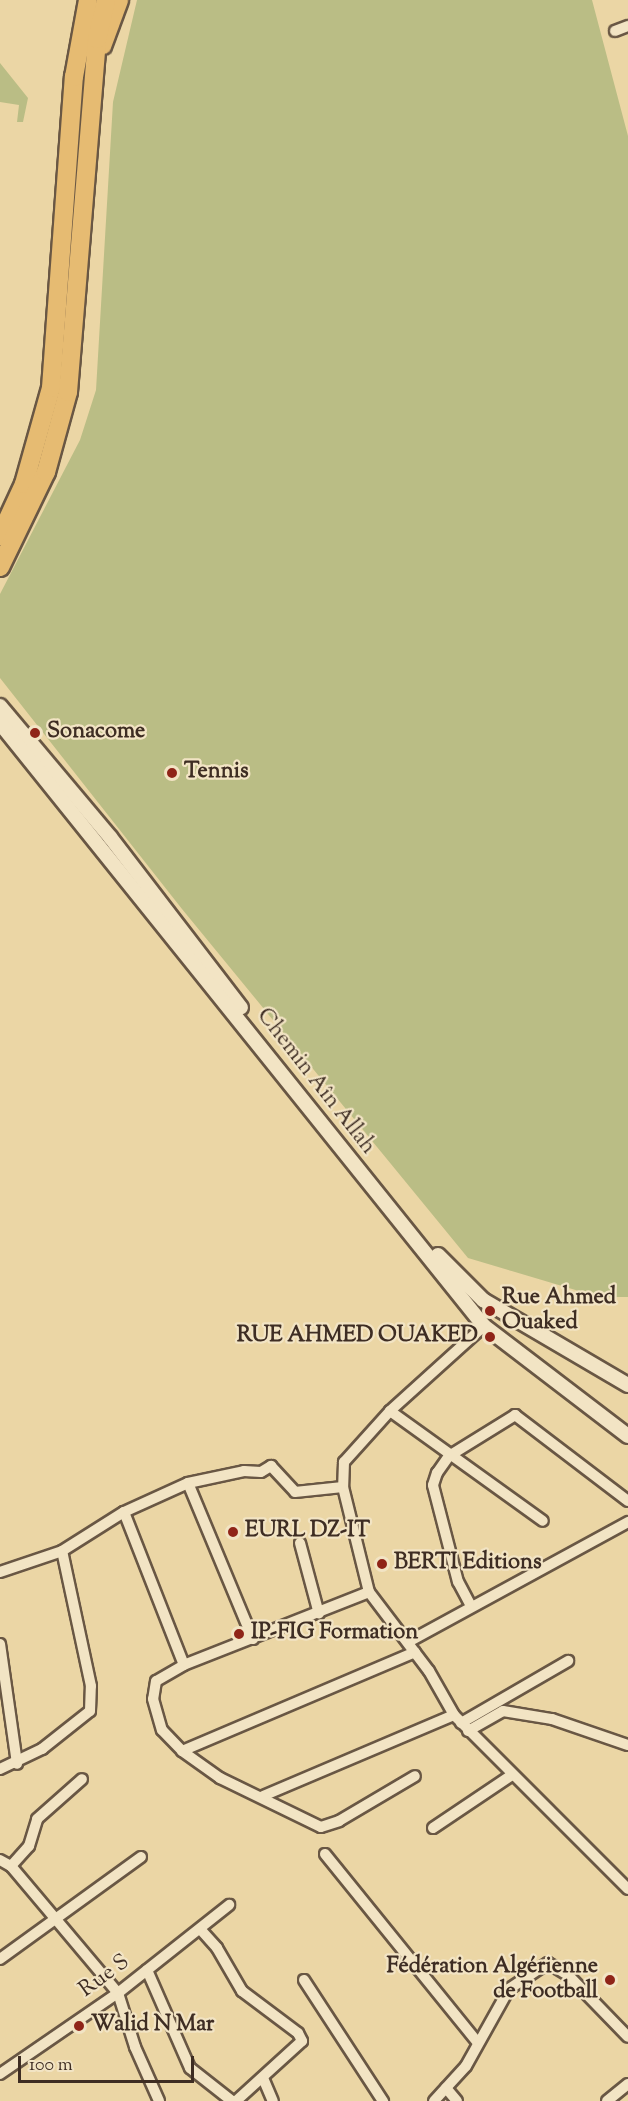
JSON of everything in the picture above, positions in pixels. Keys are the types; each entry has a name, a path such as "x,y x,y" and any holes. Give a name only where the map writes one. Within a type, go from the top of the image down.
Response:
{"highway":[{"path":"0,536 24,484 51,388 74,77 88,0"},
{"path":"0,567 46,472 68,392 94,72 106,0"}],"main road":[{"path":"94,72 120,0"},
{"name":"Chemin Aîn Allah","path":"0,706 110,837 452,1271 500,1311 628,1385"},
{"name":"Chemin Aîn Allah","path":"0,723 484,1326 628,1436"},
{"path":"484,1326 500,1311"}],"street":[{"path":"615,32 628,26"},
{"path":"484,1326 390,1411 347,1456 341,1474 343,1487 369,1592 408,1642 461,1723 628,1889"},
{"path":"390,1411 449,1456 543,1521"},
{"path":"471,1606 458,1582 433,1485 449,1456 514,1415 628,1501"},
{"path":"0,1572 62,1551 124,1512 188,1483 244,1471 261,1472 271,1466 295,1492 343,1487"},
{"path":"188,1483 253,1639"},
{"path":"124,1512 184,1665"},
{"path":"408,1642 628,1522"},
{"path":"300,1544 319,1614"},
{"path":"0,1769 17,1764 90,1711 91,1686 62,1551"},
{"path":"369,1592 319,1614 184,1665 156,1682 153,1689 162,1730 182,1751 220,1778 262,1796 321,1827 339,1821 416,1776"},
{"path":"0,1644 17,1764"},
{"path":"182,1751 415,1652"},
{"path":"461,1723 568,1661"},
{"path":"262,1796 461,1723 502,1711 552,1719 628,1745"},
{"path":"433,1828 512,1775"},
{"path":"11,1866 28,1846 37,1819 82,1779"},
{"path":"325,1854 478,2043"},
{"path":"0,1959 58,1920 141,1857"},
{"path":"0,1860 11,1866 118,1992 135,2047 159,2101"},
{"name":"Rue S","path":"0,2074 118,1992 201,1930 229,1905"},
{"path":"147,1970 190,2068 234,2101 300,2044 300,2037 242,1991 217,1948 201,1930"},
{"path":"435,2101 466,2066 509,1989 548,1963 568,1975 628,2037"},
{"path":"304,1980 383,2101"},
{"path":"262,2078 273,2101"},
{"path":"607,2101 628,2084"},
{"path":"446,2088 457,2101"}],"green space":[{"path":"137,0 592,0 628,136 628,1297 599,1297 468,1258 182,909 0,678 0,594 80,440 96,390 113,102"},
{"path":"0,63 28,98 23,122 17,122 19,105 0,102"}],"place":[{"name":"Sonacome","path":"35,733"},
{"name":"Tennis","path":"172,773"},
{"name":"Rue Ahmed Ouaked","path":"490,1311"},
{"name":"RUE AHMED OUAKED","path":"490,1337"},
{"name":"EURL DZ-IT","path":"233,1532"},
{"name":"BERTI Editions","path":"382,1564"},
{"name":"IP-FIG Formation","path":"239,1634"},
{"name":"Fédération Algérienne de Football","path":"610,1980"},
{"name":"Walid N Mar","path":"79,2026"}]}
